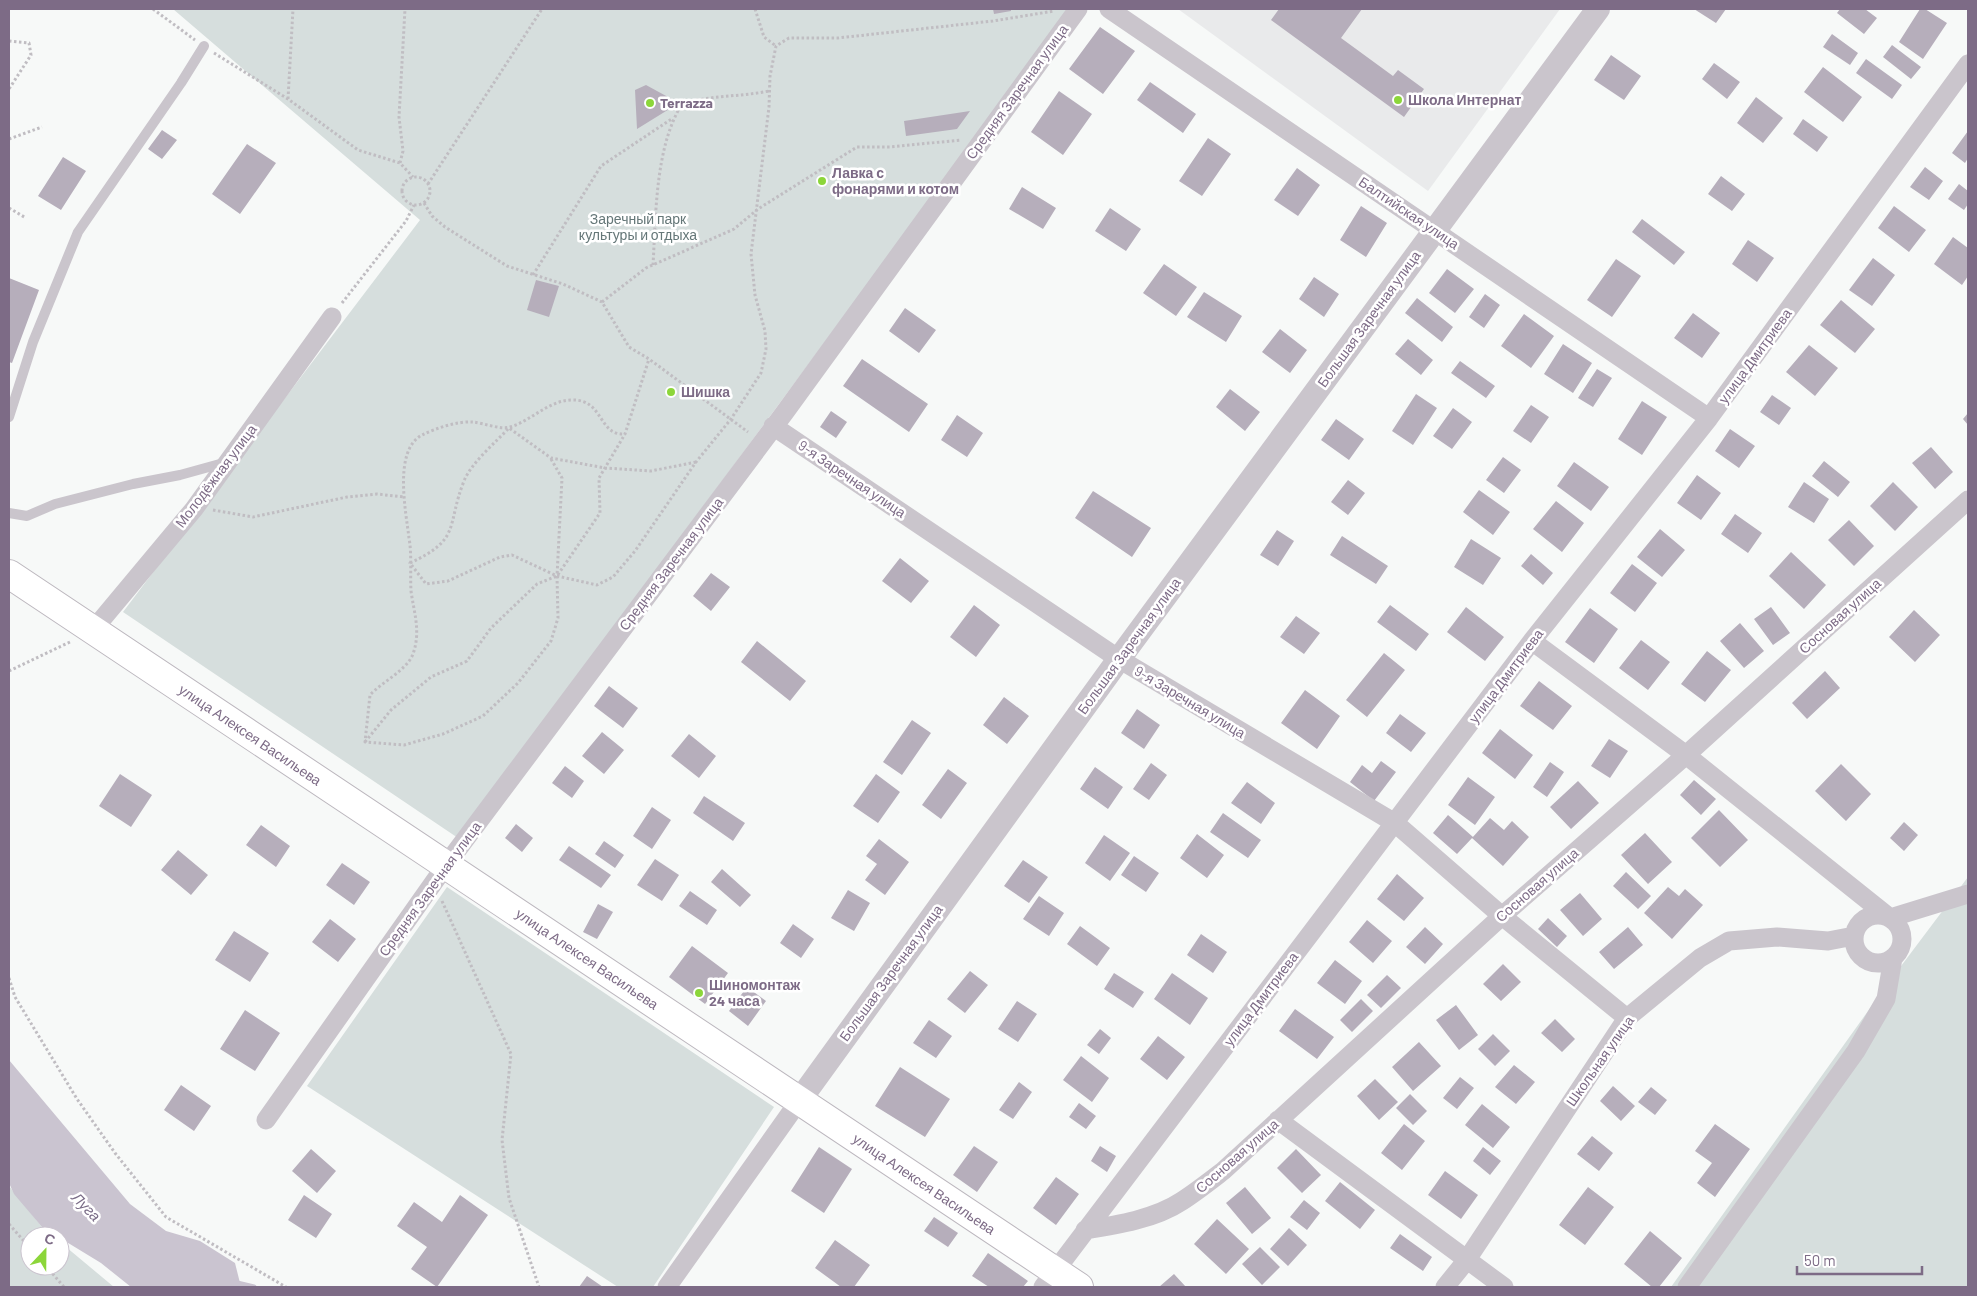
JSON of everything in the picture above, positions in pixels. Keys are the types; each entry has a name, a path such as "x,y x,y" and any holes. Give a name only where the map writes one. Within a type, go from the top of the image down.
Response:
{"main road":[{"path":"9,574 94,631"},
{"path":"9,589 94,631"},
{"name":"улица Алексея Васильева","path":"94,631 440,874 799,1101 1049,1279 1079,1287"}],"street":[{"name":"Балтийская улица","path":"1109,9 1709,418"},
{"name":"Большая Заречная улица","path":"667,1287 799,1101 1119,659 1598,9"},
{"name":"Средняя Заречная улица","path":"266,1120 440,874 774,426 984,138 1069,10"},
{"name":"улица Дмитриева","path":"1049,1279 1532,641 1709,418 1968,64"},
{"name":"Молодёжная улица","path":"94,631 102,618 194,509 332,317"},
{"name":"9-я Заречная улица","path":"774,426 1119,659 1395,823 1502,916 1627,1018"},
{"name":"Сосновая улица","path":"1085,1230 1133,1220 1181,1203 1223,1170 1502,916 1686,755 1968,500"},
{"path":"1532,641 1686,755 1874,906 1890,918 1896,922 1902,937 1899,952 1893,958 1878,963 1863,958 1855,944 1854,936 1856,929 1867,917 1875,915 1890,918 1968,894"},
{"name":"Школьная улица","path":"1445,1287 1466,1261 1627,1018 1700,958 1729,941 1777,937 1828,941 1854,936"},
{"path":"1687,1287 1856,1051 1886,999 1893,958"},
{"path":"1278,1120 1466,1261 1504,1287"}],"lane":[{"path":"9,417 33,342 78,232 181,83 204,46"},
{"path":"9,513 27,516 55,504 132,484 180,476 228,461"}],"path":[{"path":"153,9 204,46 288,99 358,150 400,163 413,177"},
{"path":"288,99 293,9"},
{"path":"400,163 403,152 399,117 405,9"},
{"path":"428,184 542,9"},
{"path":"755,9 764,37 776,46"},
{"path":"410,563 426,584 448,581 500,557 512,555 537,564 558,576 598,585 613,577 635,551 696,462 731,419 761,373 766,349 765,331 755,295 751,254 758,209 772,60 776,46 789,38 838,38 994,21 1069,10"},
{"path":"9,41 29,43 31,55 9,89"},
{"path":"653,265 663,152 673,117 682,104 700,98 769,91"},
{"path":"533,275 601,166 673,117"},
{"path":"9,139 42,127"},
{"path":"602,302 653,265 734,229 758,209 857,147 890,148 984,138"},
{"path":"413,177 419,177 428,184 430,194 424,203 414,205 404,199 402,188 404,183 413,177"},
{"path":"424,203 432,216 445,227 507,266 563,284 602,302 629,347 649,359 761,442"},
{"path":"332,317 406,221 414,205"},
{"path":"9,208 26,218"},
{"path":"365,742 392,710 432,677 467,661 491,628 537,584 558,576 600,513 599,478 625,434 649,359"},
{"path":"410,563 432,553 445,542 464,480 509,428 539,412 572,400 585,402 597,410 604,424 612,432 625,434"},
{"path":"365,742 370,695 412,656 417,640 418,623 412,591 403,474 409,452 420,436 435,429 471,422 509,428 551,458 606,468 651,471 696,462"},
{"path":"365,742 404,744 443,734 483,716 518,683 551,642 558,618 562,478 551,458"},
{"path":"194,509 253,517 347,497 378,494 404,497"},
{"path":"9,670 94,631"},
{"path":"440,874 511,1054 502,1140 509,1198 539,1287"},
{"path":"9,978 15,996 78,1099 115,1153 166,1217 286,1287"},
{"path":"9,1224 20,1237"},
{"path":"55,1276 64,1287"}],"shaded area":[{"name":"Школа Интернат","path":"1178,9 1560,9 1428,191"}],"green space":[{"name":"Заречный парк культуры и отдыха","path":"173,9 1071,9 458,838 123,612 420,220"},
{"path":"1968,877 1968,1287 1671,1287 1883,990"},
{"path":"447,887 774,1107 653,1287 618,1287 307,1086"},
{"path":"9,1186 41,1226 20,1226 20,1276 70,1276 70,1250 114,1287 9,1287"}],"water":[{"name":"Луга","path":"9,1060 130,1204 166,1231 200,1241 235,1263 241,1287 131,1287 101,1263 70,1244 70,1226 41,1226 14,1194 9,1183"}],"building":[{"path":"993,9 1011,9 1011,11 994,14"},
{"path":"1279,9 1362,9 1341,38 1393,76 1398,70 1424,89 1404,117 1271,20"},
{"path":"1694,9 1726,9 1716,23"},
{"path":"1840,9 1865,9 1877,18 1864,34 1837,13"},
{"path":"1920,9 1925,9 1947,23 1923,59 1899,42"},
{"path":"1100,27 1135,51 1103,94 1069,69"},
{"path":"1832,34 1858,53 1850,65 1823,47"},
{"path":"1892,45 1921,67 1911,79 1883,57"},
{"path":"1611,55 1641,76 1624,100 1594,80"},
{"path":"1866,59 1902,85 1892,99 1856,73"},
{"path":"1714,63 1740,82 1727,99 1702,79"},
{"path":"1823,67 1862,97 1843,122 1804,92"},
{"path":"1150,82 1196,114 1183,133 1137,100"},
{"path":"646,85 679,103 637,129 635,90"},
{"path":"1059,91 1092,114 1063,155 1031,132"},
{"path":"1756,97 1783,118 1763,143 1737,123"},
{"path":"970,111 957,129 906,136 904,121"},
{"path":"1803,119 1828,137 1817,152 1793,134"},
{"path":"162,130 177,140 162,159 148,149"},
{"path":"1968,131 1968,158 1965,163 1952,153"},
{"path":"1208,138 1231,154 1202,196 1179,181"},
{"path":"247,144 276,163 240,214 212,194"},
{"path":"63,157 86,171 61,210 38,196"},
{"path":"1925,167 1943,181 1929,200 1910,187"},
{"path":"1297,168 1320,185 1298,216 1274,200"},
{"path":"1721,176 1745,194 1732,211 1708,194"},
{"path":"1959,184 1968,191 1968,204 1964,210 1948,199"},
{"path":"1022,187 1056,208 1043,229 1009,209"},
{"path":"1361,206 1387,223 1366,257 1340,240"},
{"path":"1894,206 1926,230 1909,252 1878,228"},
{"path":"1110,208 1141,229 1126,251 1095,231"},
{"path":"1642,219 1685,252 1674,265 1632,232"},
{"path":"1953,237 1968,248 1968,276 1962,285 1934,264"},
{"path":"1748,240 1774,258 1757,282 1732,264"},
{"path":"1873,258 1895,275 1872,306 1849,290"},
{"path":"1616,259 1641,276 1612,317 1587,300"},
{"path":"1164,264 1197,287 1176,316 1143,293"},
{"path":"1447,269 1474,289 1455,313 1429,293"},
{"path":"1314,277 1339,294 1324,317 1299,299"},
{"path":"9,278 39,290 12,363 9,362"},
{"path":"536,280 559,286 549,317 527,310"},
{"path":"1204,292 1242,316 1226,342 1187,317"},
{"path":"1485,294 1500,305 1484,328 1469,317"},
{"path":"1417,298 1453,327 1442,342 1405,313"},
{"path":"1841,300 1875,329 1855,353 1820,325"},
{"path":"905,308 936,330 919,353 889,331"},
{"path":"1693,313 1720,333 1702,358 1674,338"},
{"path":"1524,314 1554,336 1531,368 1501,346"},
{"path":"1280,329 1307,350 1290,373 1262,352"},
{"path":"1408,339 1433,360 1421,375 1395,354"},
{"path":"1563,344 1592,363 1573,393 1544,374"},
{"path":"1809,345 1838,368 1815,396 1786,372"},
{"path":"862,359 928,404 909,432 843,386"},
{"path":"1460,361 1495,386 1486,398 1451,373"},
{"path":"1597,369 1612,378 1593,407 1578,398"},
{"path":"1230,389 1260,412 1245,431 1216,407"},
{"path":"1416,394 1437,408 1413,445 1392,431"},
{"path":"1772,395 1791,408 1779,425 1760,412"},
{"path":"1642,401 1667,417 1642,455 1618,439"},
{"path":"1531,405 1549,417 1531,443 1513,431"},
{"path":"1453,408 1472,422 1452,449 1433,436"},
{"path":"831,411 847,422 836,438 820,427"},
{"path":"1968,413 1968,425 1963,419"},
{"path":"957,415 983,433 967,457 941,440"},
{"path":"1336,419 1364,439 1349,460 1321,440"},
{"path":"1730,429 1755,446 1739,468 1715,451"},
{"path":"1931,447 1953,472 1935,489 1912,463"},
{"path":"1503,457 1521,470 1504,493 1486,480"},
{"path":"1824,461 1850,482 1838,497 1812,476"},
{"path":"1574,462 1609,487 1591,511 1557,486"},
{"path":"1697,475 1721,493 1701,520 1677,503"},
{"path":"1348,480 1365,493 1348,515 1331,502"},
{"path":"1804,482 1829,499 1814,523 1788,507"},
{"path":"1893,482 1918,507 1895,531 1870,506"},
{"path":"1479,490 1510,512 1493,535 1463,512"},
{"path":"1093,491 1151,528 1132,557 1075,518"},
{"path":"1556,501 1584,523 1562,552 1533,529"},
{"path":"1735,514 1762,533 1748,553 1721,534"},
{"path":"1849,520 1874,546 1854,566 1828,540"},
{"path":"1660,529 1685,550 1662,577 1637,557"},
{"path":"1277,530 1294,541 1278,566 1260,555"},
{"path":"1342,536 1388,566 1376,584 1330,555"},
{"path":"1471,539 1501,558 1483,585 1454,567"},
{"path":"1791,552 1826,585 1804,609 1769,576"},
{"path":"1531,554 1553,573 1543,585 1521,566"},
{"path":"900,558 929,581 911,603 882,581"},
{"path":"1632,564 1657,583 1635,612 1610,593"},
{"path":"711,573 730,587 711,611 693,596"},
{"path":"974,605 1000,625 976,657 950,637"},
{"path":"1390,605 1429,634 1416,651 1377,622"},
{"path":"1466,607 1504,637 1485,661 1447,632"},
{"path":"1771,607 1790,633 1773,645 1754,619"},
{"path":"1590,608 1618,629 1594,663 1565,642"},
{"path":"1914,610 1940,635 1915,662 1889,637"},
{"path":"1296,616 1320,633 1304,654 1280,637"},
{"path":"1740,623 1764,651 1744,668 1720,641"},
{"path":"1641,640 1670,662 1648,690 1619,668"},
{"path":"757,641 806,681 790,701 741,662"},
{"path":"1707,651 1731,670 1705,702 1681,684"},
{"path":"1384,653 1405,670 1367,717 1346,700"},
{"path":"1825,671 1840,688 1807,719 1792,703"},
{"path":"1539,681 1572,706 1553,730 1520,706"},
{"path":"609,686 638,708 623,728 594,706"},
{"path":"1305,690 1340,716 1317,749 1281,723"},
{"path":"1004,697 1029,716 1007,744 983,725"},
{"path":"1137,709 1160,725 1144,749 1121,733"},
{"path":"1400,714 1426,733 1411,752 1386,733"},
{"path":"912,720 931,733 902,775 883,762"},
{"path":"1500,729 1533,755 1515,779 1482,753"},
{"path":"602,732 624,750 604,774 582,756"},
{"path":"689,734 716,756 699,778 671,756"},
{"path":"1609,739 1628,751 1610,778 1591,766"},
{"path":"1381,761 1396,772 1374,801 1350,782 1362,765 1372,773"},
{"path":"1550,762 1564,772 1547,797 1533,787"},
{"path":"1151,763 1167,775 1149,800 1133,789"},
{"path":"1841,764 1871,794 1846,821 1815,791"},
{"path":"565,766 584,781 572,798 552,783"},
{"path":"1095,767 1123,787 1108,809 1080,789"},
{"path":"948,769 967,783 941,819 922,805"},
{"path":"120,774 152,795 131,827 99,806"},
{"path":"876,774 900,792 878,823 853,806"},
{"path":"1468,777 1495,797 1475,825 1448,805"},
{"path":"1694,780 1716,799 1701,815 1680,795"},
{"path":"1578,781 1599,803 1571,829 1550,807"},
{"path":"1247,782 1275,803 1261,824 1231,803"},
{"path":"704,796 745,823 733,841 693,813"},
{"path":"652,807 671,820 652,849 633,836"},
{"path":"1719,810 1748,840 1720,867 1691,838"},
{"path":"1223,813 1261,840 1248,858 1210,832"},
{"path":"1448,815 1473,837 1457,854 1433,833"},
{"path":"1490,818 1504,830 1512,821 1529,837 1503,866 1472,838"},
{"path":"1904,822 1918,835 1904,851 1890,838"},
{"path":"516,824 533,838 522,852 505,838"},
{"path":"261,825 290,846 276,867 246,845"},
{"path":"1645,833 1672,862 1648,884 1621,855"},
{"path":"1197,834 1224,855 1207,878 1180,858"},
{"path":"1104,835 1130,853 1110,881 1085,863"},
{"path":"879,839 909,862 885,895 865,880 877,864 866,856"},
{"path":"604,841 624,855 615,868 595,854"},
{"path":"569,846 611,875 601,888 559,860"},
{"path":"178,850 208,875 191,895 161,870"},
{"path":"1134,856 1159,873 1146,892 1121,875"},
{"path":"655,859 679,875 662,901 637,885"},
{"path":"1023,860 1048,877 1029,903 1004,886"},
{"path":"342,863 370,882 354,905 326,885"},
{"path":"722,869 751,895 740,907 711,882"},
{"path":"1626,872 1651,896 1638,909 1613,886"},
{"path":"1397,874 1424,898 1404,921 1377,899"},
{"path":"1668,887 1679,896 1685,889 1703,905 1672,939 1644,913"},
{"path":"848,890 870,903 854,931 831,918"},
{"path":"690,891 717,910 707,925 679,906"},
{"path":"1580,893 1602,919 1583,936 1560,910"},
{"path":"1039,896 1064,913 1049,936 1023,919"},
{"path":"598,904 613,912 597,939 583,932"},
{"path":"1548,918 1567,936 1557,947 1538,929"},
{"path":"330,919 356,939 338,962 312,942"},
{"path":"1367,920 1392,941 1373,963 1349,942"},
{"path":"793,924 814,939 801,958 780,943"},
{"path":"1080,926 1110,948 1097,966 1067,944"},
{"path":"1425,927 1443,944 1425,964 1406,947"},
{"path":"1628,927 1643,945 1614,969 1599,952"},
{"path":"234,931 269,953 250,982 215,960"},
{"path":"1201,934 1227,952 1213,973 1187,955"},
{"path":"692,946 728,973 705,1004 669,977"},
{"path":"1335,960 1362,981 1345,1004 1317,983"},
{"path":"1503,964 1521,982 1501,1001 1483,984"},
{"path":"970,971 988,985 965,1013 947,999"},
{"path":"1114,973 1144,992 1133,1008 1104,989"},
{"path":"1172,973 1208,998 1190,1025 1154,999"},
{"path":"1387,975 1401,988 1381,1008 1367,995"},
{"path":"747,987 766,1001 748,1026 729,1011"},
{"path":"1361,999 1373,1011 1352,1032 1340,1020"},
{"path":"1017,1001 1037,1014 1018,1042 998,1029"},
{"path":"1456,1005 1478,1035 1459,1050 1436,1020"},
{"path":"1295,1009 1334,1037 1317,1059 1279,1031"},
{"path":"245,1010 280,1033 255,1071 220,1049"},
{"path":"1555,1019 1575,1039 1562,1052 1541,1033"},
{"path":"929,1020 952,1036 936,1058 913,1043"},
{"path":"1100,1029 1111,1038 1099,1054 1087,1045"},
{"path":"1493,1034 1510,1051 1495,1066 1478,1049"},
{"path":"1158,1036 1185,1057 1167,1080 1140,1059"},
{"path":"1419,1042 1441,1066 1413,1091 1392,1067"},
{"path":"1081,1056 1109,1078 1092,1102 1063,1080"},
{"path":"1514,1065 1535,1082 1516,1104 1495,1087"},
{"path":"900,1067 950,1099 925,1137 875,1106"},
{"path":"1460,1077 1474,1088 1457,1109 1443,1098"},
{"path":"1375,1079 1398,1102 1379,1120 1357,1096"},
{"path":"1019,1082 1032,1092 1013,1119 999,1110"},
{"path":"181,1085 211,1106 194,1131 164,1110"},
{"path":"1613,1086 1635,1106 1621,1121 1600,1101"},
{"path":"1651,1087 1667,1100 1655,1115 1638,1102"},
{"path":"1410,1094 1427,1111 1413,1125 1396,1108"},
{"path":"1079,1103 1096,1116 1086,1129 1069,1117"},
{"path":"1482,1104 1510,1127 1493,1148 1465,1125"},
{"path":"1404,1124 1425,1141 1402,1170 1381,1153"},
{"path":"1715,1124 1750,1149 1715,1197 1697,1183 1712,1163 1695,1151"},
{"path":"1592,1136 1613,1153 1599,1171 1577,1154"},
{"path":"974,1146 998,1162 977,1192 953,1175"},
{"path":"1100,1146 1116,1156 1107,1172 1091,1161"},
{"path":"819,1147 852,1169 824,1213 791,1191"},
{"path":"1483,1147 1501,1161 1490,1175 1473,1161"},
{"path":"311,1149 336,1171 317,1193 292,1171"},
{"path":"1296,1149 1321,1175 1302,1193 1277,1168"},
{"path":"1445,1171 1478,1195 1461,1219 1428,1195"},
{"path":"1056,1177 1079,1194 1056,1225 1033,1208"},
{"path":"1340,1182 1375,1210 1360,1229 1325,1201"},
{"path":"1245,1187 1271,1218 1252,1234 1226,1203"},
{"path":"1588,1187 1614,1207 1585,1245 1559,1225"},
{"path":"304,1195 332,1214 316,1238 288,1220"},
{"path":"460,1195 488,1215 437,1287 411,1269 427,1247 397,1226 414,1202 442,1222"},
{"path":"1304,1200 1320,1213 1307,1230 1290,1217"},
{"path":"934,1217 958,1233 948,1247 924,1231"},
{"path":"1217,1219 1249,1249 1226,1274 1194,1244"},
{"path":"1289,1228 1307,1245 1288,1266 1270,1249"},
{"path":"1650,1231 1682,1258 1659,1287 1652,1287 1624,1264"},
{"path":"1400,1234 1432,1257 1423,1271 1390,1248"},
{"path":"835,1240 870,1265 854,1287 841,1287 815,1268"},
{"path":"1260,1247 1280,1267 1262,1285 1242,1264"},
{"path":"988,1253 1028,1281 1023,1287 989,1287 972,1276"},
{"path":"1174,1274 1186,1287 1159,1287"},
{"path":"587,1276 603,1287 579,1287"}],"waterway":[{"path":"233,1282 254,1287"}],"place":[{"name":"Школа Интернат","path":"1398,100"},
{"name":"Terrazza","path":"650,103"},
{"name":"Лавка с фонарями и котом","path":"822,181"},
{"name":"Шишка","path":"671,392"},
{"name":"Шиномонтаж 24 часа","path":"699,993"}]}
